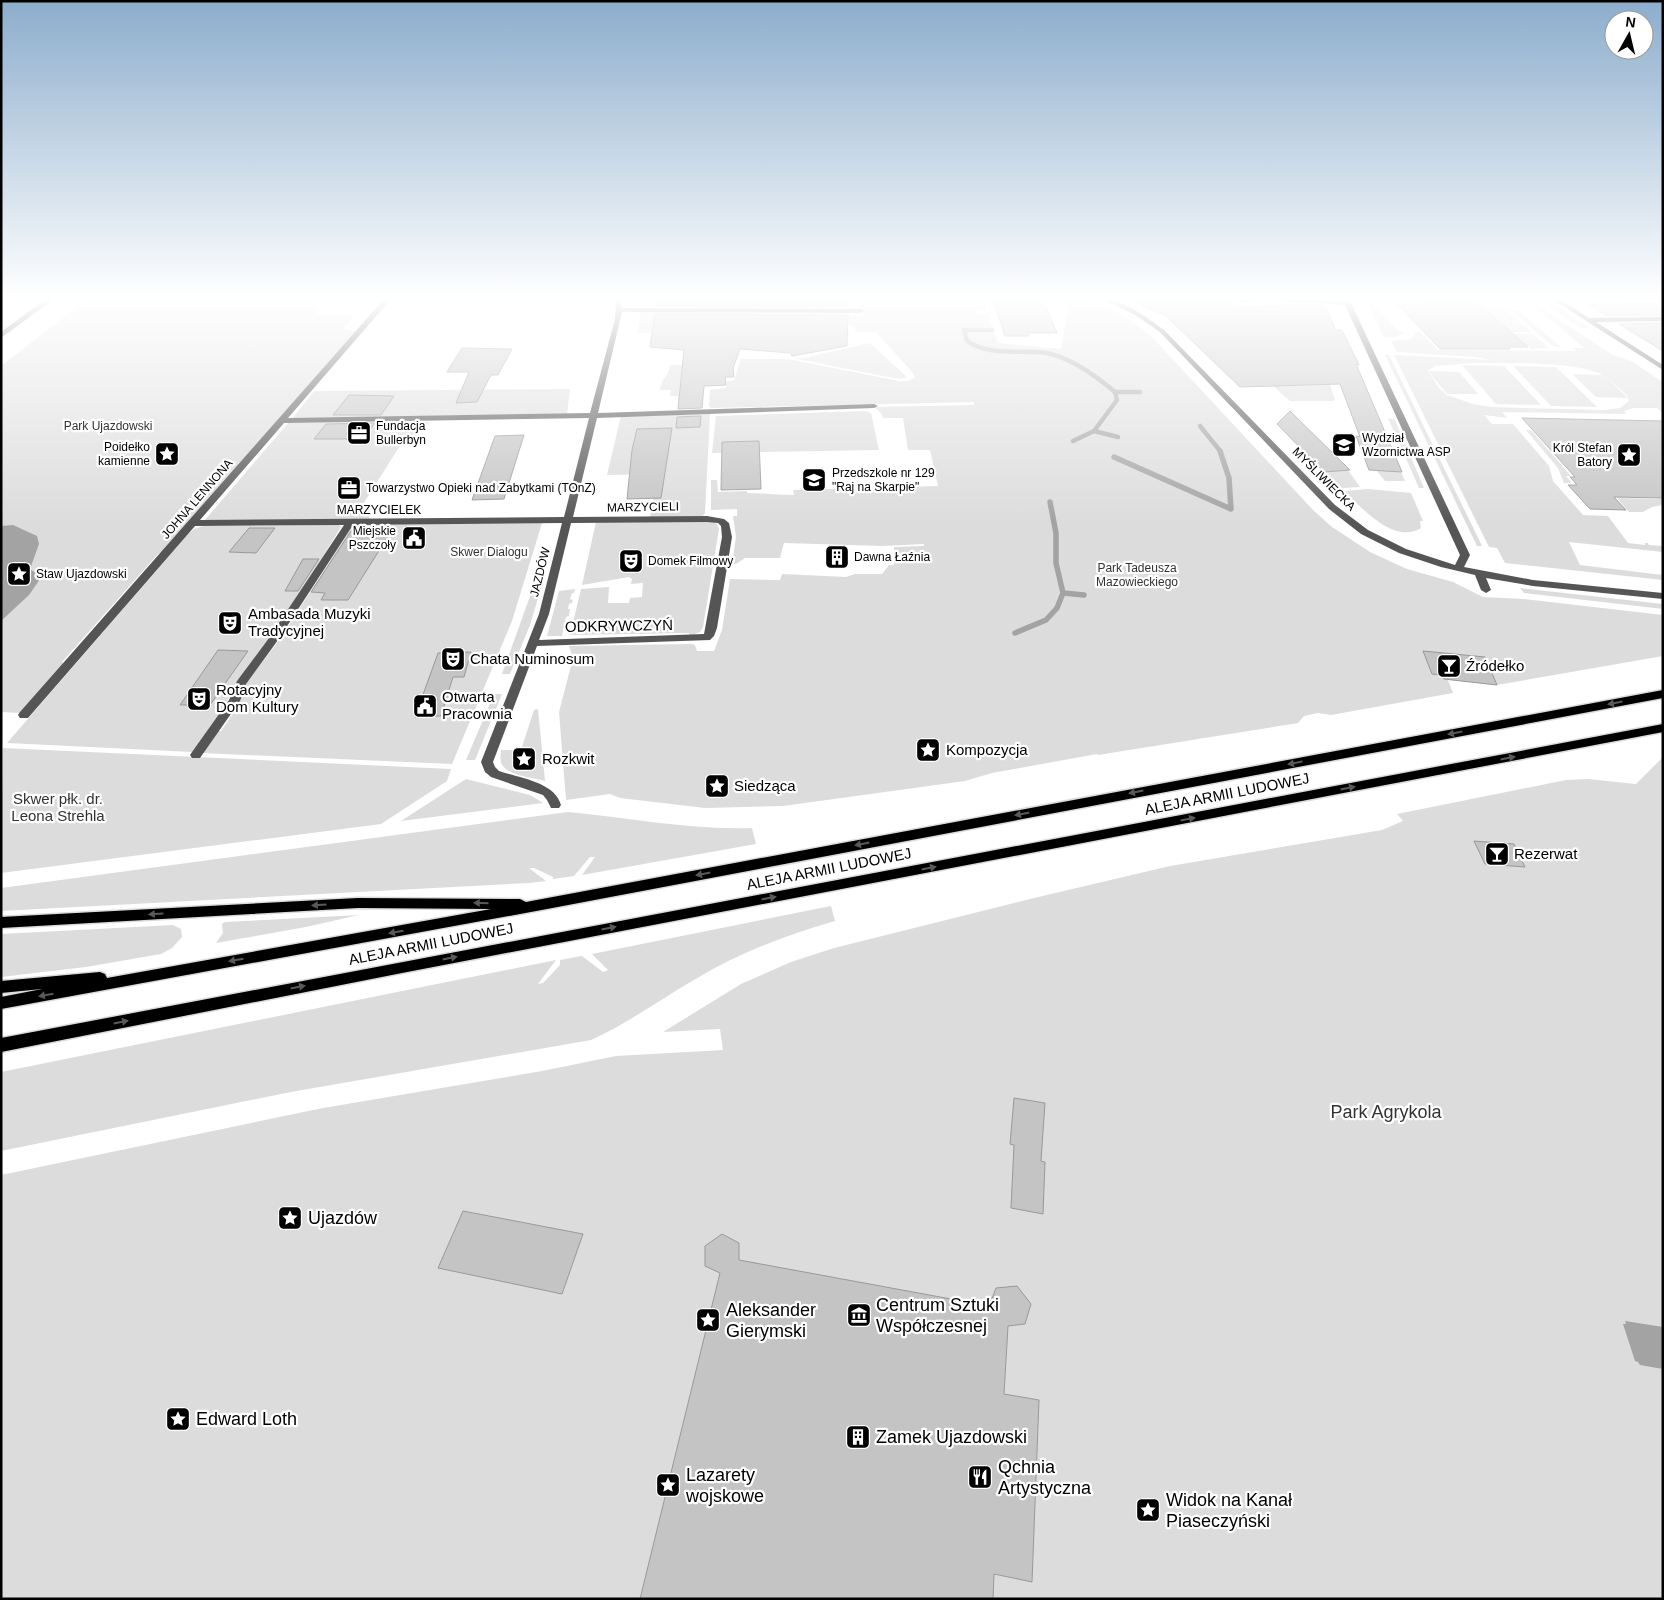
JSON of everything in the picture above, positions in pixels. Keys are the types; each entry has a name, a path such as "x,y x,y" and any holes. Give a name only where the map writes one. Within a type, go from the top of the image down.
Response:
{"main road":[{"name":"ALEJA ARMII LUDOWEJ","path":"1,1003 547,904 1663,694"},
{"name":"ALEJA ARMII LUDOWEJ","path":"1,1045 1663,728"},
{"path":"1,923 358,903 547,904"},
{"path":"1,987 180,971"},
{"path":"1,1054 73,1031"}],"street":[{"name":"JOHNA LENNONA","path":"24,715 323,374"},
{"name":"JAZDÓW","path":"556,804 547,792 495,774 489,769 487,762 544,614 604,374"},
{"name":"MYŚLIWIECKA","path":"1204,374 1348,522 1365,534 1389,546 1479,574 1663,596"},
{"path":"1381,374 1465,555 1458,569"},
{"path":"282,421 594,415 874,406"},
{"name":"MARZYCIELI","path":"566,521 708,519 724,524 712,628 709,636 706,638"},
{"name":"MARZYCIELEK","path":"193,523 566,521"},
{"path":"196,755 234,701 241,683 273,640 350,522"},
{"path":"1479,574 1486,590"},
{"name":"ODKRYWCZYŃ","path":"533,643 706,638"}],"green space":[{"name":"Park Ujazdowski","path":"1,374 319,374 162,552 158,554 62,662 64,664 21,713 1,712"},
{"path":"667,374 684,374 685,377 681,378 680,386 688,407 678,408 678,396 670,396 671,390 660,390 661,383"},
{"name":"Park Tadeusza Mazowieckiego","path":"736,374 862,374 899,381 909,381 915,377 913,374 1186,374 1313,510 1332,527 1370,552 1407,569 1453,582 1483,597 1523,599 1663,615 1663,656 1497,685 1448,680 1453,693 1331,715 1318,713 1304,716 1298,723 1097,754 992,773 965,781 783,806 705,808 620,798 610,794 566,800 559,712 573,658 569,646 692,644 695,645 697,651 714,651 722,630 730,579 780,580 782,574 846,577 855,574 882,574 889,565 894,565 894,547 924,546 924,544 882,546 784,543 780,558 745,558 736,564 732,564 736,537 733,516 737,516 737,509 711,510 711,480 717,480 718,492 747,491 747,493 788,495 794,495 793,490 938,486 930,450 908,450 903,418 883,418 881,413 874,407 974,405 974,402 711,408 709,406 710,390 726,388 727,381 734,381"},
{"path":"871,374 903,374 907,377 901,379"},
{"path":"1394,374 1398,374 1482,546 1477,546"},
{"path":"1403,374 1430,374 1439,388 1447,395 1473,404 1491,407 1604,410 1620,408 1629,401 1628,398 1596,397 1572,374 1650,374 1663,382 1663,413 1657,408 1633,408 1624,411 1626,414 1502,412 1507,418 1484,415 1492,424 1513,424 1549,466 1553,481 1583,515 1608,516 1628,543 1645,545 1645,543 1648,543 1649,545 1663,546 1663,552 1569,542 1580,565 1663,575 1663,580 1505,563 1497,548 1489,547","holes":["1605,376 1627,395 1628,398"]},
{"path":"1430,374 1460,374 1478,394 1447,394"},
{"path":"1470,374 1511,374 1541,405 1496,404"},
{"path":"1520,374 1563,374 1597,407 1551,406"},
{"path":"1330,385 1335,400 1333,401 1290,401 1273,386"},
{"path":"570,389 567,414 293,418 314,391"},
{"path":"865,411 871,413 879,450 712,453 716,416"},
{"path":"710,414 705,513 702,517 650,517 658,474 607,475 621,416"},
{"path":"1388,418 1395,420 1424,488 1419,488"},
{"path":"289,422 430,422 403,441 363,504 370,519 205,520"},
{"path":"1526,430 1531,430 1571,476 1566,476 1572,483 1564,483 1558,468"},
{"path":"1348,470 1360,487 1342,488 1326,472"},
{"path":"1376,470 1401,472 1405,481 1385,481"},
{"path":"1368,489 1411,493 1423,521 1420,521 1421,528 1411,532 1400,532 1390,528 1369,515 1345,491"},
{"path":"1617,498 1663,499 1663,505 1652,507 1643,512 1629,512"},
{"path":"712,521 717,524 719,529 703,627 700,632 690,636 689,633 570,635 581,589 609,587 608,603 629,603 630,598 642,597 643,583 631,584 632,579 629,577 582,585 596,522"},
{"name":"Skwer Dialogu","path":"542,523 512,621 452,764 202,753 217,731 221,731 237,708 246,683 280,639 353,525"},
{"path":"339,525 341,527 290,609 236,683 224,707 192,752 7,743 189,533 203,526"},
{"path":"533,588 541,588 530,625 510,674 502,674"},
{"path":"1520,588 1663,604 1663,609 1524,593"},
{"path":"575,589 570,599 573,600 569,604 569,616 566,617 562,636 547,636 559,591"},
{"path":"494,694 502,694 475,760 466,760"},
{"path":"538,709 545,781 511,772 503,766 501,760 501,750 521,750 534,710"},
{"name":"Skwer płk. dr. Leona Strehla","path":"3,748 451,769 447,781 381,824 1,873"},
{"name":"Park Agrykola","path":"1663,757 1663,1599 1,1599 1,1175 323,1108 542,1071 616,1056 723,1050 720,1029 663,1032 741,984 791,962 834,948 1170,866 1382,830 1403,821 1397,814 1566,780 1588,779 1636,784"},
{"path":"466,779 530,795 543,803 401,821"},
{"path":"568,812 706,827 752,828 756,844 582,875 595,857 590,857 574,876 553,879 553,877 534,868 529,868 546,881 529,883 1,911 1,888"},
{"path":"831,906 835,921 798,932 728,961 617,1027 591,1040 291,1092 1,1151 1,1072 556,960 538,984 543,983 560,965 560,960 582,956 603,972 608,970 592,954"},
{"path":"359,915 306,927 216,943 223,933 222,924 225,922"},
{"path":"173,925 181,929 182,937 172,948 161,954 86,967 1,977 1,934"}],"shaded area":[{"name":"Staw Ujazdowski","path":"13,525 37,536 39,544 30,569 40,576 40,579 29,595 1,621 1,526"},
{"path":"1625,1321 1663,1327 1663,1369 1640,1365 1635,1361 1623,1324 1626,1324"}],"building":[{"path":"468,374 499,374 491,375 477,402 456,403"},
{"path":"682,374 734,374 734,377 725,377 726,385 704,386 702,408 678,409"},
{"path":"1226,374 1360,374 1402,472 1369,470 1356,436 1360,437 1340,384 1240,387"},
{"path":"349,395 394,396 381,415 333,415"},
{"path":"1290,411 1350,470 1324,472 1277,424"},
{"path":"701,416 700,427 676,428 677,417"},
{"path":"1522,418 1663,421 1663,498 1614,497 1626,510 1590,509 1568,485 1577,485 1570,477 1575,477"},
{"path":"375,423 363,439 314,439 326,424"},
{"path":"672,428 661,498 627,499 632,450 637,429"},
{"path":"524,435 504,499 472,500 495,436"},
{"path":"759,441 761,489 721,490 722,442"},
{"path":"249,528 275,528 256,553 229,552"},
{"path":"392,530 348,600 321,600 325,593 311,592 351,531"},
{"path":"303,559 319,559 298,591 285,591"},
{"path":"218,650 248,651 210,705 180,705"},
{"path":"1423,651 1485,657 1497,685 1444,679 1442,675 1432,674"},
{"path":"471,652 464,677 453,677 441,716 415,717 438,653"},
{"path":"1474,841 1514,844 1525,867 1485,864"},
{"path":"1014,1098 1045,1103 1041,1161 1045,1162 1043,1214 1011,1208 1014,1145 1010,1144"},
{"path":"463,1211 583,1234 562,1294 438,1268"},
{"name":"Zamek Ujazdowski","path":"722,1234 739,1243 739,1260 989,1306 996,1288 1017,1286 1031,1304 1025,1324 1008,1326 1004,1394 1039,1400 1032,1582 994,1574 993,1599 640,1599 720,1273 705,1266 705,1246"}],"waterway":[{"path":"1091,374 1115,392"},
{"path":"1094,431 1117,400 1115,392"},
{"path":"1115,392 1140,392"},
{"path":"1200,426 1221,452"},
{"path":"1073,441 1094,431"},
{"path":"1094,431 1118,437"},
{"path":"1114,457 1231,509 1229,478 1220,451"},
{"path":"1050,502 1056,533 1056,563 1063,593"},
{"path":"1015,633 1046,620 1057,608 1063,593"},
{"path":"1063,593 1084,595"}],"place":[{"name":"Fundacja Bullerbyn","path":"359,433"},
{"name":"Wydział Wzornictwa ASP","path":"1344,445"},
{"name":"Poidełko kamienne","path":"167,454"},
{"name":"Król Stefan Batory","path":"1629,455"},
{"name":"Przedszkole nr 129 \"Raj na Skarpie\"","path":"814,480"},
{"name":"Towarzystwo Opieki nad Zabytkami (TOnZ)","path":"349,488"},
{"name":"Miejskie Pszczoły","path":"414,538"},
{"name":"Dawna Łaźnia","path":"837,557"},
{"name":"Domek Filmowy","path":"631,561"},
{"name":"Staw Ujazdowski","path":"19,574"},
{"name":"Ambasada Muzyki Tradycyjnej","path":"230,623"},
{"name":"Chata Numinosum","path":"453,659"},
{"name":"Źródełko","path":"1449,666"},
{"name":"Rotacyjny Dom Kultury","path":"199,699"},
{"name":"Otwarta Pracownia","path":"425,706"},
{"name":"Kompozycja","path":"928,750"},
{"name":"Rozkwit","path":"524,759"},
{"name":"Siedząca","path":"717,786"},
{"name":"Rezerwat","path":"1497,854"},
{"name":"Ujazdów","path":"290,1218"},
{"name":"Centrum Sztuki Współczesnej","path":"859,1315"},
{"name":"Aleksander Gierymski","path":"708,1320"},
{"name":"Edward Loth","path":"178,1419"},
{"name":"Zamek Ujazdowski","path":"858,1437"},
{"name":"Qchnia Artystyczna","path":"980,1477"},
{"name":"Lazarety wojskowe","path":"668,1485"},
{"name":"Widok na Kanał Piaseczyński","path":"1148,1510"}]}
